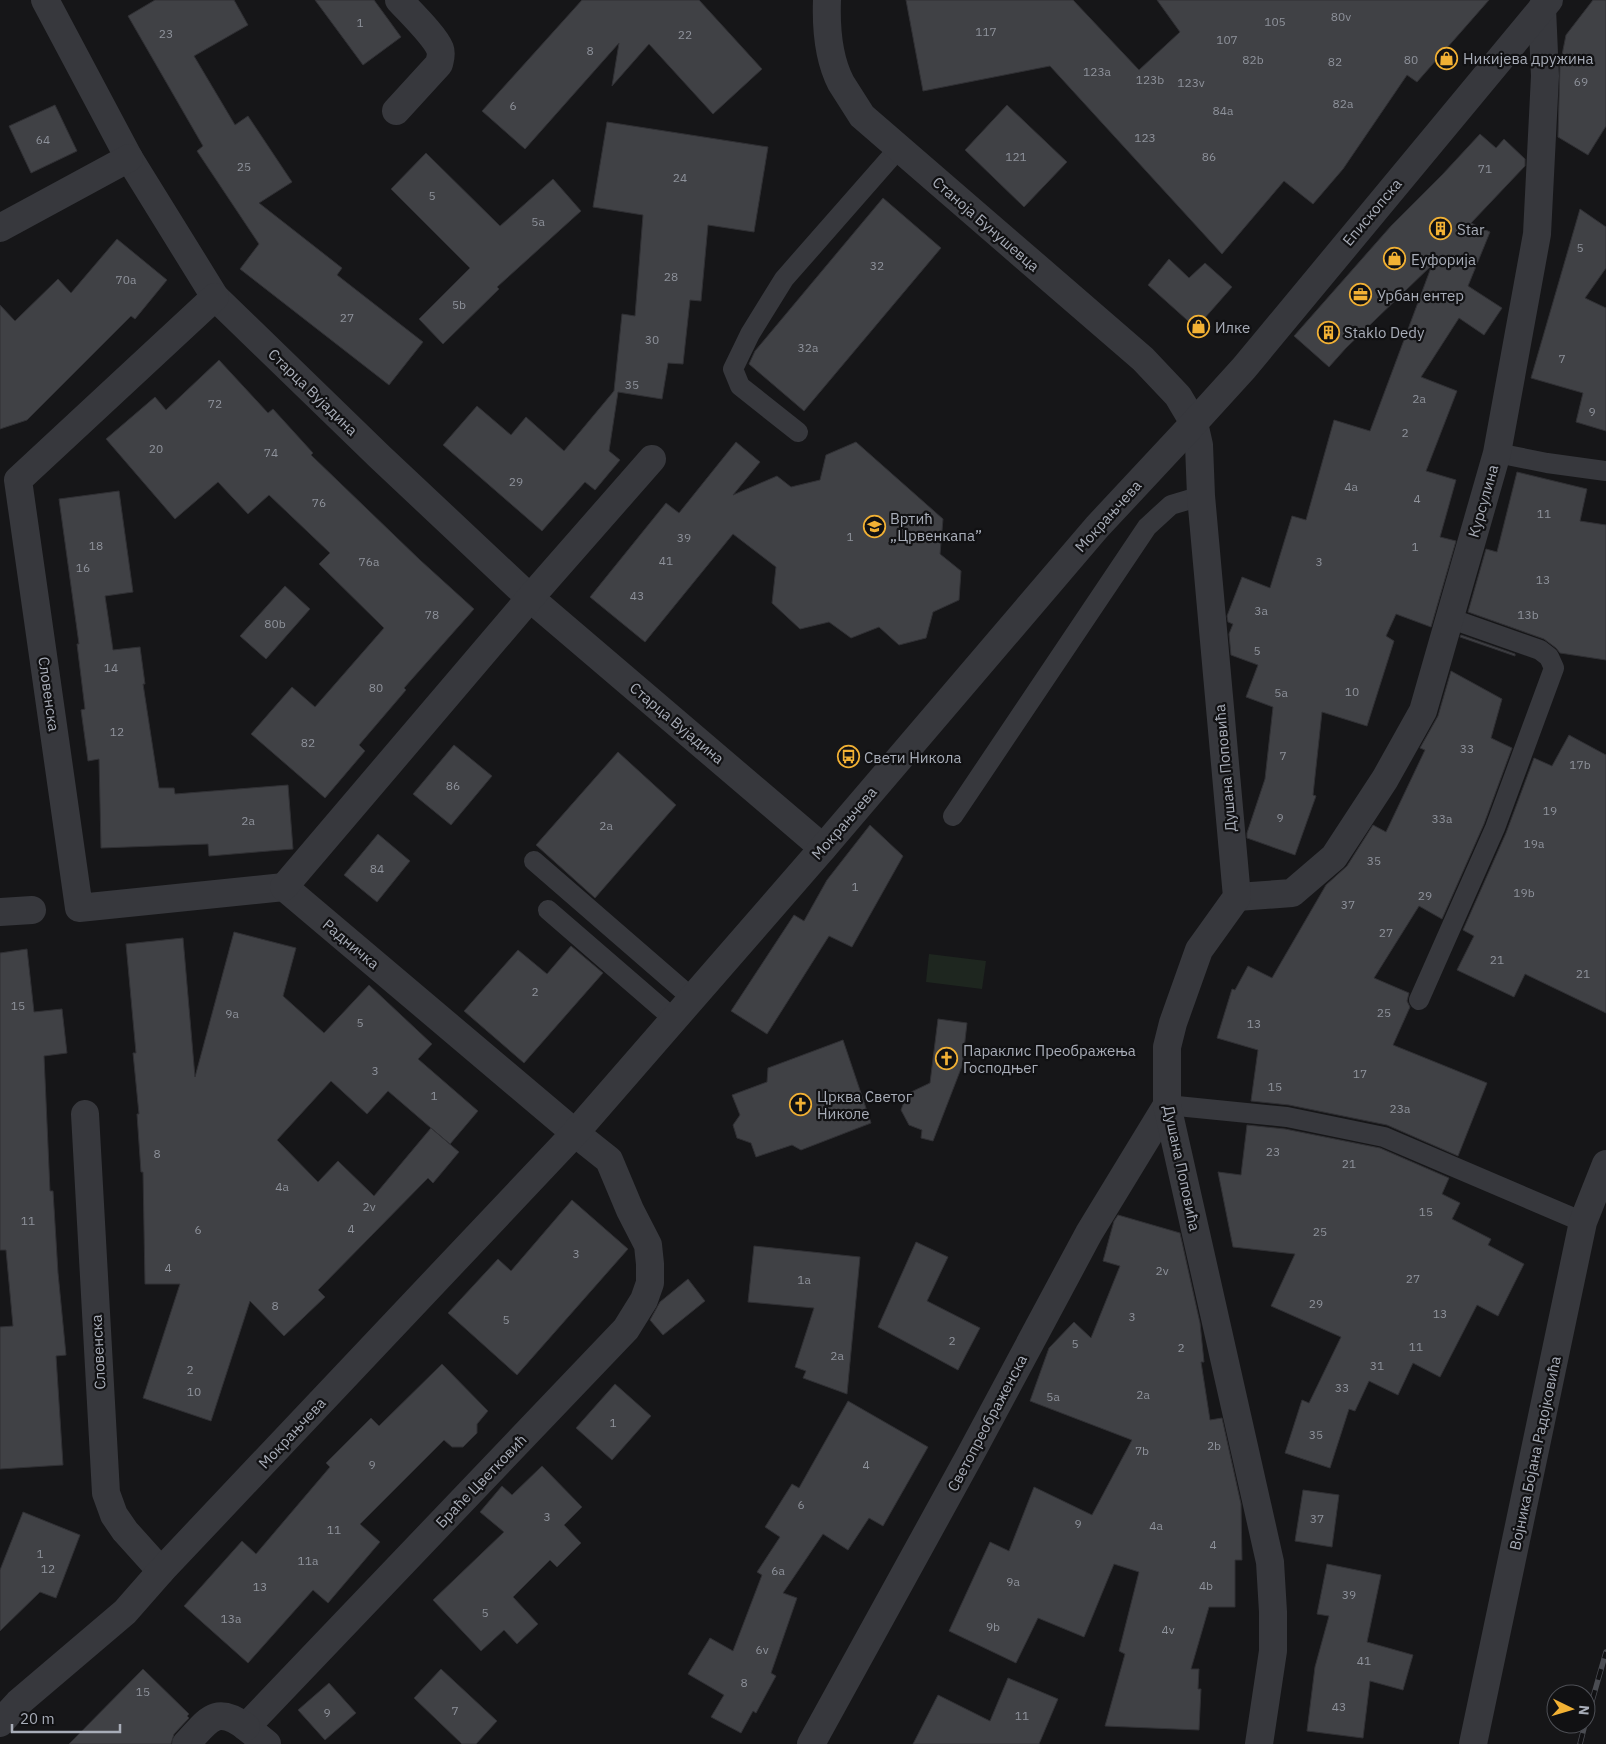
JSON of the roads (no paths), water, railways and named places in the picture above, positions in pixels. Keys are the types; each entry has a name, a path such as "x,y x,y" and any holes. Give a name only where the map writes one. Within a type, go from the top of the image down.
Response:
{"street":[{"name":"Старца Вујадина","path":"45,0 129,158 215,297 380,457 530,598 823,848"},
{"path":"396,111 439,64 441,56 440,48 435,41 400,0"},
{"name":"Станоја Бунушевца","path":"827,0 826,20 830,52 853,115 862,116 1143,359 1178,396 1194,423"},
{"name":"Епископска","path":"1194,423 1244,368 1546,4"},
{"name":"Курсулина","path":"1237,897 1292,893 1334,857 1385,780 1423,711 1497,453 1537,234 1545,76 1546,4"},
{"path":"0,228 129,158"},
{"name":"Словенска","path":"215,297 9,480 79,908 284,887"},
{"name":"Душана Поповића","path":"1194,423 1199,445 1201,496 1237,897 1199,950 1173,1023 1167,1046 1166,1105 1270,1562 1273,1651 1259,1744"},
{"name":"Мокрањчева","path":"0,1723 18,1703 125,1612 161,1571 575,1133 823,848 1096,527 1194,423"},
{"path":"284,887 530,598 652,459"},
{"name":"Радничка","path":"284,887 575,1133"},
{"path":"0,912 32,910"},
{"name":"Светопреображенска","path":"811,1744 964,1466 1089,1233 1166,1105"},
{"name":"Словенска","path":"85,1114 106,1493 114,1515 125,1531 161,1571"},
{"name":"Браће Цветковић","path":"246,1727 626,1329 644,1300 650,1283 648,1245 630,1210 609,1160 575,1133"},
{"name":"Војника Бојана Радојковића","path":"1473,1744 1583,1222 1606,1164"},
{"path":"186,1744 215,1716 225,1715 234,1718 267,1744"}],"lane":[{"path":"798,432 740,386 734,369 750,334 784,279 899,148"},
{"path":"1497,453 1546,463 1606,471"},
{"path":"953,816 1147,527 1171,505 1201,496"},
{"path":"1419,1000 1496,828 1554,668 1549,657 1540,650 1449,618"},
{"path":"534,861 692,998"},
{"path":"548,910 674,1019"},
{"path":"1166,1105 1286,1117 1384,1137 1583,1222"}],"railway":[{"path":"1596,1687 1606,1652"},
{"path":"1580,1744 1582,1734"}],"place":[{"name":"Никијева дружина","path":"1447,58"},
{"name":"Star","path":"1441,229"},
{"name":"Еуфорија","path":"1395,259"},
{"name":"Урбан ентер","path":"1361,295"},
{"name":"Илке","path":"1199,327"},
{"name":"Staklo Dedy","path":"1328,332"},
{"name":"Вртић „Црвенкапа”","path":"874,527"},
{"name":"Свети Никола","path":"848,757"},
{"name":"Параклис Преображења Господњег","path":"947,1059"},
{"name":"Црква Светог Николе","path":"801,1105"}]}
